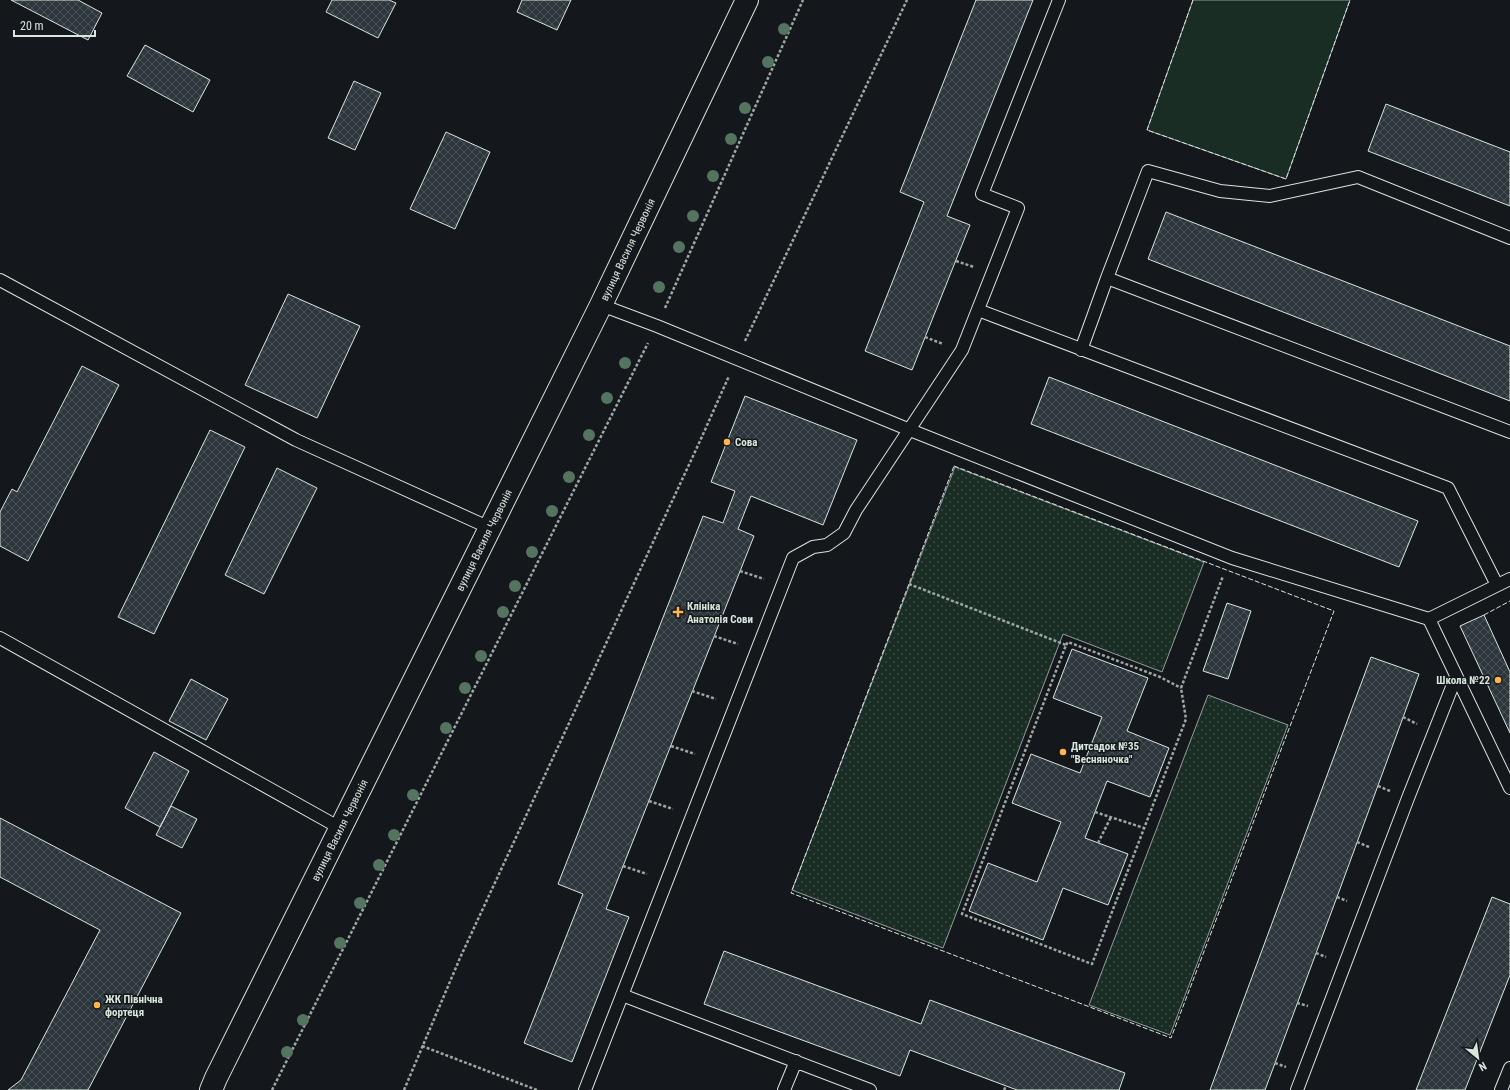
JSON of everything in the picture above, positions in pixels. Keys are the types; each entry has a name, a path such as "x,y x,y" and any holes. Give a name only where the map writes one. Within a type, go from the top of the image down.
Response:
{"main road":[{"name":"вулиця Василя Червонія","path":"211,1086 601,305 747,0"}],"lane":[{"path":"585,1090 792,558 813,547 827,544 844,533 856,510 962,350 1018,208 982,194 1059,0"},
{"path":"1081,350 1148,172 1220,191 1270,196 1358,177 1510,238"},
{"path":"1107,278 1510,432"},
{"path":"0,280 296,440 490,528"},
{"path":"601,305 737,358 910,430 1232,558 1429,619 1510,579"},
{"path":"978,310 1448,488 1497,585"},
{"path":"1429,619 1510,788"},
{"path":"0,638 340,828"},
{"path":"1297,1090 1408,798 1456,677"},
{"path":"622,995 870,1090"},
{"path":"784,1090 796,1061"},
{"path":"1501,1090 1510,1068"}],"path":[{"path":"272,1090 657,326 803,0"},
{"path":"404,1090 460,958 737,358 907,0"},
{"path":"1181,688 1160,677 1068,642 962,914 1092,964 1186,719 1181,688 1225,570 1232,558"},
{"path":"740,571 782,586"},
{"path":"909,584 1066,645"},
{"path":"714,636 756,650"},
{"path":"692,691 735,706"},
{"path":"671,746 713,760"},
{"path":"649,801 692,815"},
{"path":"1095,812 1144,828"},
{"path":"1098,843 1111,817"},
{"path":"623,866 667,880"},
{"path":"422,1046 537,1090"},
{"path":"1004,1090 1006,1086"}],"green space":[{"path":"1193,0 1350,0 1286,179 1147,130"},
{"path":"955,467 1204,562 1162,672 1063,634 943,948 792,890"},
{"path":"1208,695 1288,725 1170,1035 1089,1005"}],"building":[{"path":"11,0 78,0 102,13 88,40"},
{"path":"332,0 389,0 396,3 378,38 326,12"},
{"path":"522,0 571,0 557,30 517,12"},
{"path":"976,0 1033,0 947,216 970,225 912,370 865,351 924,202 900,192"},
{"path":"145,45 210,80 193,112 127,76"},
{"path":"354,81 381,93 355,150 328,138"},
{"path":"1386,104 1510,152 1510,206 1368,151"},
{"path":"446,132 490,152 455,229 410,209"},
{"path":"1166,212 1510,346 1510,401 1148,259"},
{"path":"288,294 360,326 317,418 245,385"},
{"path":"82,366 119,385 28,561 0,546 0,512 12,489 17,492"},
{"path":"1049,377 1418,521 1399,567 1031,424"},
{"path":"745,396 857,440 823,525 751,496 738,529 754,536 606,909 629,917 572,1062 524,1043 583,894 558,884 703,516 723,523 735,491 711,482"},
{"path":"210,430 245,447 154,634 118,617"},
{"path":"277,468 317,488 264,594 225,575"},
{"path":"1227,603 1251,611 1228,679 1203,671"},
{"name":"Школа №22","path":"1484,615 1510,672 1510,733 1460,626"},
{"path":"1072,649 1148,678 1127,731 1169,748 1150,797 1107,781 1085,838 1128,854 1108,905 1063,888 1043,940 969,911 988,863 1037,882 1061,822 1012,803 1031,754 1080,773 1102,717 1053,698"},
{"path":"1371,657 1419,674 1337,897 1265,1090 1210,1090"},
{"path":"191,679 228,699 206,740 169,721"},
{"path":"154,752 189,771 160,827 125,808"},
{"path":"171,806 197,819 182,848 156,835"},
{"name":"ЖК Північна фортеця","path":"0,818 181,913 88,1090 8,1090 21,1080 100,930 0,877"},
{"path":"1492,897 1510,904 1510,975 1465,1090 1416,1090"},
{"path":"724,951 921,1024 930,1000 1125,1073 1119,1090 1017,1090 910,1050 900,1076 704,1004"}],"fence":[{"path":"1193,0 1147,130 1286,179 1350,0"},
{"path":"954,466 1334,611 1171,1038 791,893 954,466"},
{"path":"1484,615 1510,601"}],"place":[{"name":"Сова","path":"727,442"},
{"name":"Клініка Анатолія Сови","path":"678,612"},
{"name":"Школа №22","path":"1498,680"},
{"name":"Дитсадок №35 \"Весняночка\"","path":"1063,752"},
{"name":"ЖК Північна фортеця","path":"97,1005"}]}
